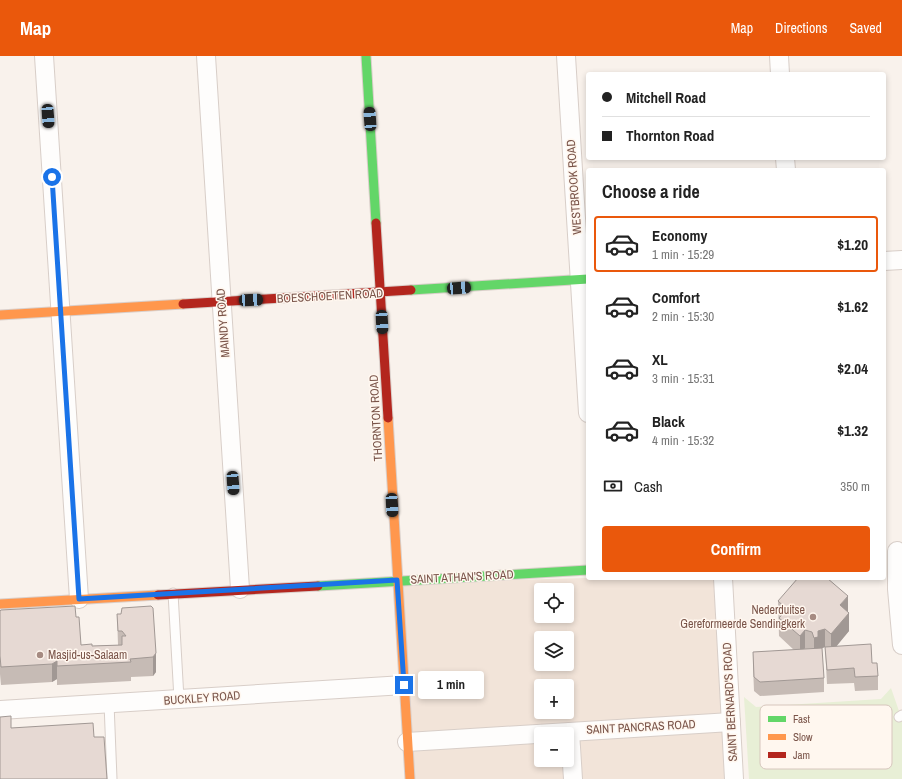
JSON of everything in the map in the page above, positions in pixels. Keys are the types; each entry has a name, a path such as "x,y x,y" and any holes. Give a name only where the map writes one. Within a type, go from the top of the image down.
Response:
{"street":[{"path":"44,56 79,599"},
{"name":"MAINDY ROAD","path":"206,56 240,589"},
{"name":"THORNTON ROAD","path":"366,56 410,779"},
{"name":"WESTBROOK ROAD","path":"566,56 584,279 586,346"},
{"path":"779,56 780,72"},
{"path":"886,261 902,260"},
{"name":"BOESCHOETEN ROAD","path":"0,315 381,293 584,279"},
{"path":"894,551 902,645"},
{"name":"SAINT ATHAN'S ROAD","path":"0,604 586,570"},
{"name":"SAINT BERNARD'S ROAD","path":"723,580 734,779"},
{"name":"BUCKLEY ROAD","path":"0,710 404,685"},
{"name":"SAINT PANCRAS ROAD","path":"574,732 731,722"},
{"name":"SAINT PANCRAS ROAD","path":"407,742 534,734"},
{"path":"572,767 573,779"}],"lane":[{"path":"173,594 179,699"},
{"path":"108,703 112,779"}],"shaded area":[{"path":"586,578 586,580 722,580 733,779 411,779 398,583"}],"green space":[{"path":"891,688 899,711 902,714 902,779 749,779 744,697 756,707 760,707 760,769 892,769 892,705 787,705 881,699"}],"building":[{"name":"Nederduitse Gereformeerde Sendingkerk","path":"796,580 829,580 848,596 840,605 849,613 831,634 825,629 818,631 818,637 814,638 812,632 805,630 800,636 779,618 787,609 778,601"},
{"path":"75,606 76,617 79,617 81,645 92,644 92,646 122,645 122,636 126,636 122,631 118,631 117,614 121,614 122,608 151,606 153,608 156,653 153,657 130,659 131,662 57,666 57,661 52,664 1,667 1,610"},
{"path":"871,644 872,663 877,663 878,676 855,677 854,668 827,670 825,647"},
{"path":"822,648 824,678 760,682 754,677 753,652"},
{"path":"11,716 11,728 93,723 94,737 104,737 107,779 0,779 0,717"}],"traffic: fast":[{"path":"366,56 376,223"},
{"path":"411,290 586,279"},
{"path":"318,586 586,570"}],"traffic: slow":[{"path":"0,315 183,304"},
{"path":"388,418 410,779"},
{"path":"0,604 158,595"}],"traffic: jam":[{"path":"376,223 388,418"},
{"path":"183,304 411,290"},
{"path":"158,595 318,586"}],"place":[{"name":"Nederduitse Gereformeerde Sendingkerk","path":"813,617"},
{"name":"Masjid-us-Salaam","path":"40,655"}],"route":[{"path":"52,177 79,599 397,580 404,685"}]}
